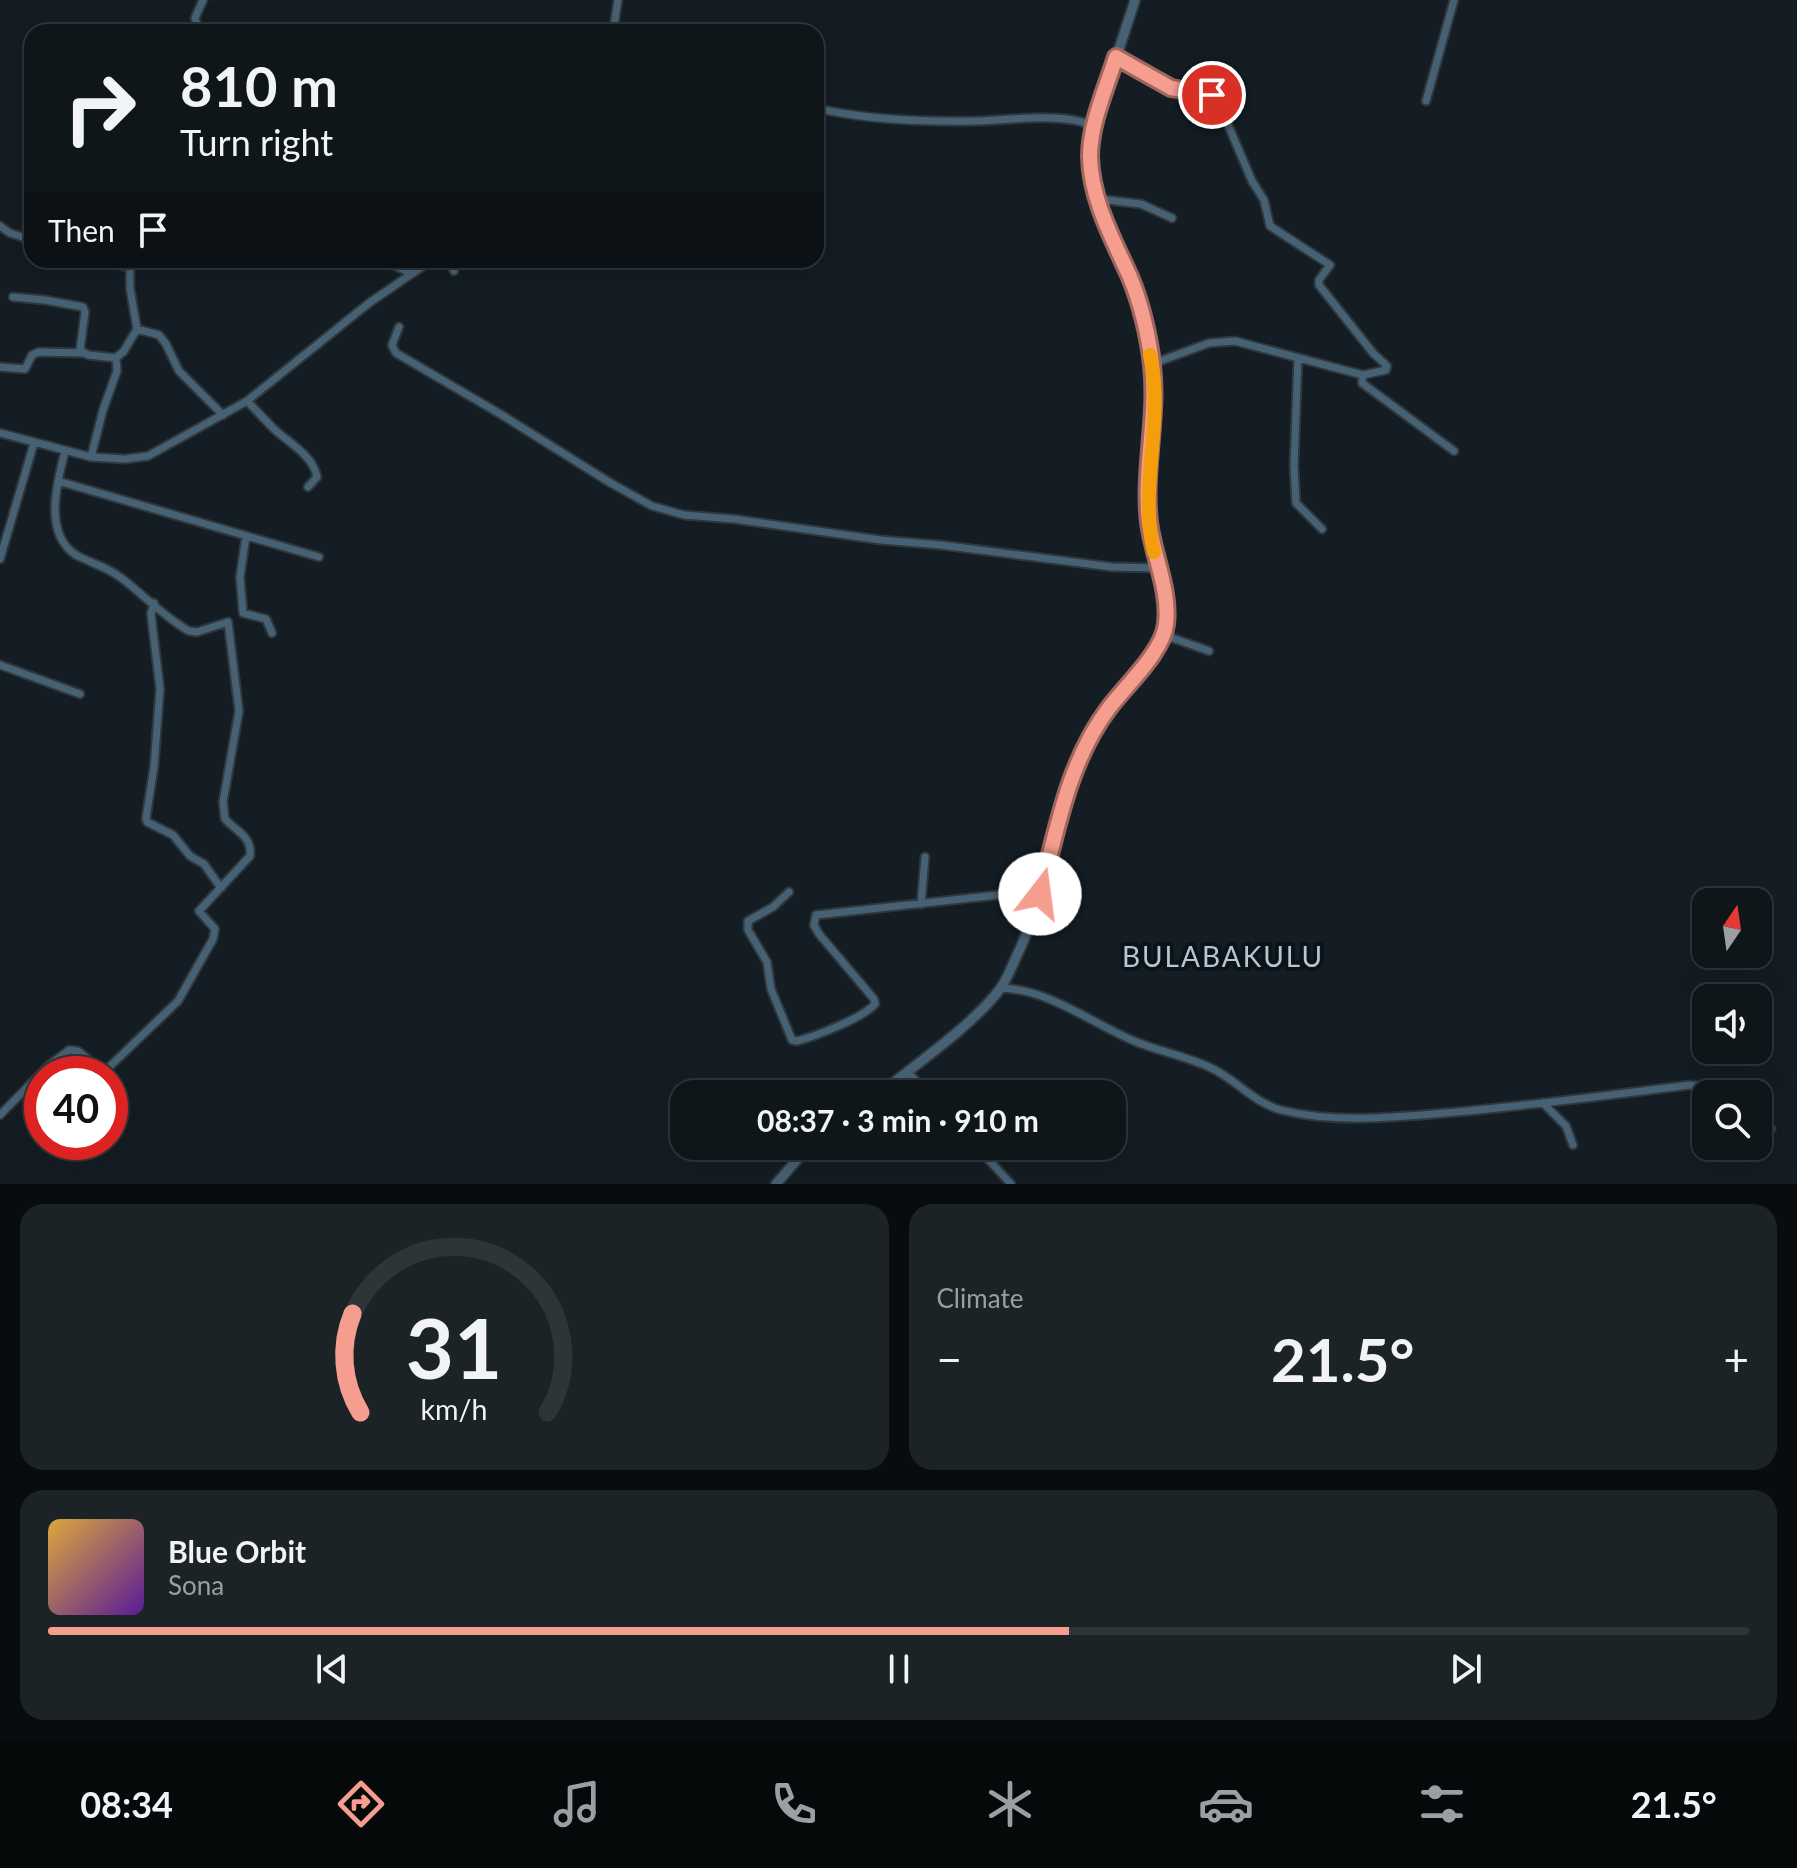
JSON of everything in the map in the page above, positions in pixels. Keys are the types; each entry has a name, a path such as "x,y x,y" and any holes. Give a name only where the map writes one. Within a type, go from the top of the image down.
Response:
{"street":[{"path":"197,24 195,18 203,0"},
{"path":"614,24 618,0"},
{"path":"896,1080 965,1023 1001,988 1026,936 1083,747 1164,635 1166,602 1147,508 1153,415 1152,364 1131,280 1101,213 1090,159 1094,126 1135,0"},
{"path":"1426,101 1454,0"},
{"path":"1116,57 1171,88 1212,95 1217,99 1252,181 1264,200 1270,226 1330,265 1319,280 1319,285 1387,366 1386,370 1363,375 1254,345 1221,341 1152,364"},
{"path":"824,109 866,116 1067,121 1094,126"},
{"path":"1099,199 1141,204 1172,218"},
{"path":"0,226 24,237"},
{"path":"0,367 25,369 32,355 39,352 116,358 137,329 130,268"},
{"path":"400,268 411,273"},
{"path":"411,268 411,273"},
{"path":"0,433 91,457 125,459 148,456 247,401 369,303 419,268"},
{"path":"13,297 83,307 82,353"},
{"path":"399,327 392,345 396,353 652,506 684,515 881,540 1112,567 1158,568"},
{"path":"137,329 159,335 179,371 223,415"},
{"path":"91,457 117,371 116,358"},
{"path":"1298,358 1294,466 1296,503 1322,529"},
{"path":"1363,375 1362,383 1454,451"},
{"path":"247,401 315,469 317,477 308,487"},
{"path":"0,559 34,443"},
{"path":"65,451 58,481 58,527 68,548 117,574 189,631 197,632 228,622 243,613 266,619 272,633"},
{"path":"58,481 319,557"},
{"path":"243,613 240,577 246,536"},
{"path":"154,603 151,614 160,689 154,767 146,818 147,822 173,835 190,856 204,864 221,888"},
{"path":"122,1056 178,1001 213,939 215,929 199,911 250,856 248,838 225,819 223,802 239,711 228,622"},
{"path":"1164,635 1209,651"},
{"path":"0,665 80,694"},
{"path":"921,904 925,857"},
{"path":"789,892 773,907 748,921 748,930 767,962 771,989 787,1030 792,1040 797,1041 848,1022 869,1011 875,1004 819,934 814,925 816,915 1016,893 1040,894"},
{"path":"1001,988 1042,994 1117,1034 1208,1067 1260,1102 1281,1110 1357,1118 1415,1116 1692,1085"},
{"path":"61,1056 69,1050 84,1056"},
{"path":"907,1071 915,1080"},
{"path":"0,1115 24,1090"},
{"path":"1543,1103 1566,1126 1573,1145"},
{"path":"776,1184 797,1160"},
{"path":"989,1160 1011,1184"}],"slow traffic":[{"path":"1150,355 1153,406 1147,508 1154,552"}],"district":[{"name":"BULABAKULU","path":"1223,956"}],"route":[{"path":"1040,894 1083,747 1102,716 1152,654 1164,635 1166,624 1166,602 1147,508 1153,406 1152,364 1131,280 1101,213 1090,159 1094,126 1116,57 1171,88 1212,95"}]}
